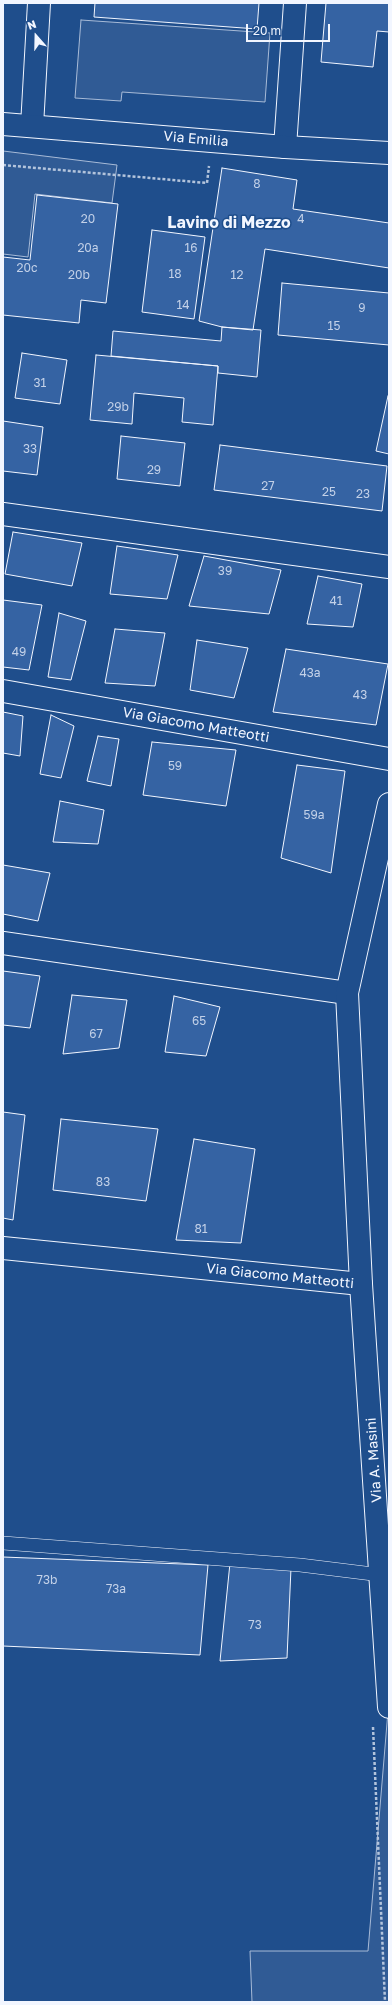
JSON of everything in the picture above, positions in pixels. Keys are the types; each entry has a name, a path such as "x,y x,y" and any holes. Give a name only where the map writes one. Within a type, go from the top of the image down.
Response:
{"street":[{"path":"32,126 39,3"},
{"path":"285,147 295,3"},
{"name":"Via Emilia","path":"3,124 285,147 389,153"},
{"path":"3,514 389,567"},
{"name":"Via Giacomo Matteotti","path":"3,691 389,758"},
{"name":"Via Giacomo Matteotti","path":"3,1248 361,1284 347,993 389,804"},
{"path":"3,943 347,993"},
{"name":"Via A. Masini","path":"361,1284 389,1707"}],"lane":[{"path":"3,1543 300,1564 381,1575"}],"shaded area":[{"path":"81,20 270,33 265,102 122,92 121,101 75,98"},
{"path":"3,151 117,165 112,203 35,194 28,257 3,254"},
{"path":"389,1699 389,2002 252,2002 250,1951 368,1951"}],"building":[{"path":"95,3 259,3 257,29 94,17"},
{"path":"326,3 389,3 389,32 377,31 373,67 321,62"},
{"path":"222,168 297,180 293,209 389,223 389,268 265,249 253,330 222,327 199,321"},
{"path":"37,195 118,204 106,303 81,300 79,323 3,315 3,257 30,260"},
{"path":"152,230 205,237 194,319 142,312"},
{"path":"282,283 389,293 389,345 278,335"},
{"path":"222,327 261,330 257,377 218,373 218,366 111,356 113,331 221,341"},
{"path":"22,353 67,360 60,404 15,398"},
{"path":"96,355 218,366 213,425 182,422 184,398 134,393 132,424 90,420"},
{"path":"389,396 389,454 376,451"},
{"path":"3,421 43,427 37,475 3,471"},
{"path":"121,436 185,443 180,486 117,479"},
{"path":"220,445 387,466 382,511 214,490"},
{"path":"13,532 82,543 72,586 5,574"},
{"path":"117,546 178,555 167,599 110,594"},
{"path":"204,556 281,570 269,614 189,606"},
{"path":"318,576 362,584 353,627 307,624"},
{"path":"3,600 42,605 29,670 3,667"},
{"path":"59,613 86,621 71,680 48,677"},
{"path":"115,629 165,633 155,686 105,683"},
{"path":"197,640 248,648 234,698 190,690"},
{"path":"286,649 388,664 376,725 273,712"},
{"path":"3,712 23,716 20,756 3,753"},
{"path":"51,715 74,726 61,778 40,774"},
{"path":"98,736 119,739 111,786 87,781"},
{"path":"152,742 236,750 226,806 143,795"},
{"path":"297,765 345,771 331,873 281,858"},
{"path":"60,801 104,810 98,844 53,842"},
{"path":"3,865 50,873 38,921 3,914"},
{"path":"3,971 40,976 30,1028 3,1025"},
{"path":"72,995 127,1000 119,1048 63,1054"},
{"path":"174,996 220,1007 206,1056 165,1052"},
{"path":"3,1112 25,1115 13,1220 3,1218"},
{"path":"61,1119 158,1129 146,1201 53,1190"},
{"path":"194,1139 255,1149 241,1243 176,1240"},
{"path":"3,1557 208,1565 200,1655 3,1646"},
{"path":"230,1563 291,1568 287,1658 220,1661"}],"district":[{"name":"Lavino di Mezzo","path":"229,223"}]}
